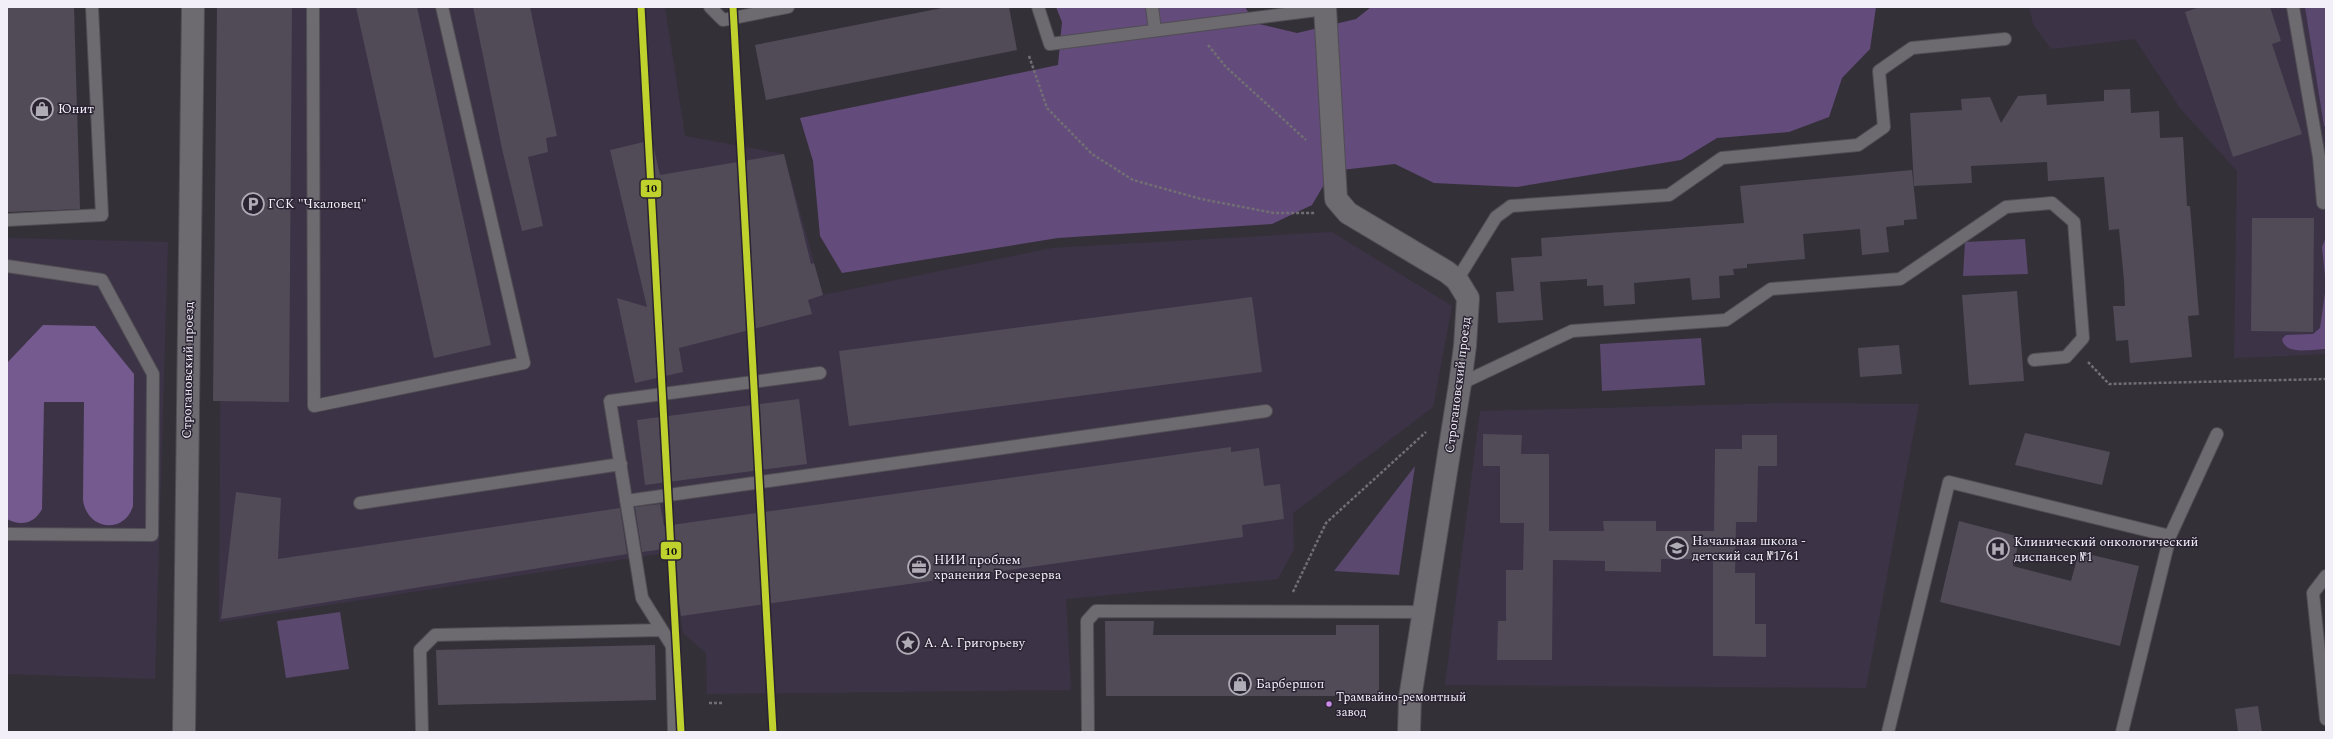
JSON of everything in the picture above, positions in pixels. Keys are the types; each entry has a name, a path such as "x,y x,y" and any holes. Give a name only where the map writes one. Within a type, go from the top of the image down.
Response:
{"street":[{"name":"Строгановский проезд","path":"184,732 193,7"},
{"name":"Строгановский проезд","path":"1325,8 1336,199 1348,213 1447,272 1457,280 1468,298 1460,384 1410,698 1409,732"}],"lane":[{"path":"7,220 102,215 92,7"},
{"path":"313,7 314,406 524,363 442,7"},
{"path":"710,7 723,20 788,7"},
{"path":"1038,7 1050,44 1325,8"},
{"path":"1152,7 1155,30"},
{"path":"2293,7 2322,157 2323,203"},
{"path":"1457,280 1496,217 1511,206 1669,195 1722,158 1858,145 1884,126 1879,71 1912,48 2006,40"},
{"path":"1460,384 1572,331 1726,320 1771,289 1900,279 2006,207 2052,203 2074,222 2083,338 2066,357 2034,360"},
{"path":"7,266 102,280 153,374 152,535 7,534"},
{"path":"674,732 672,646 642,598 610,401 820,374"},
{"path":"626,501 1266,411"},
{"path":"2122,732 2170,536 2217,434"},
{"path":"360,503 621,464"},
{"path":"1888,732 1949,482 2170,536"},
{"path":"2326,576 2313,593 2326,719"},
{"path":"1088,732 1087,621 1096,612 1424,612"},
{"path":"422,732 420,650 435,635 662,630"}],"path":[{"path":"1193,26 1226,67 1294,130 1334,163"},
{"path":"1029,56 1047,108 1092,154 1133,180 1201,199 1274,213 1348,213"},
{"path":"2075,347 2109,384 2326,378"},
{"path":"1283,612 1326,523 1427,430"},
{"path":"709,703 724,703"}],"shaded area":[{"path":"223,7 665,7 685,136 784,154 823,295 1052,248 1332,232 1452,306 1433,407 1293,513 1294,549 1278,579 1066,599 1071,690 707,694 706,653 683,633 671,552 219,622"},
{"path":"1056,7 1245,7 1255,23 1297,33 1356,19 1371,7 1876,7 1870,49 1842,78 1829,117 1789,132 1717,138 1681,160 1517,187 1434,183 1395,164 1332,171 1312,205 1272,224 1058,238 842,273 820,236 813,161 800,118 1058,65 1062,22"},
{"path":"2029,7 2326,7 2326,354 2234,358 2237,171 2180,108 2135,39 2051,49 2033,24"},
{"path":"2305,7 2326,7 2326,126 2324,126"},
{"path":"2326,237 2326,286 2322,247"},
{"path":"7,238 168,242 155,679 7,674"},
{"path":"2025,239 2028,274 1963,276 1965,242"},
{"path":"2326,286 2326,349 2294,350 2288,348 2282,339 2286,335 2313,334 2320,328"},
{"path":"43,325 95,326 134,374 133,506 122,522 114,525 98,523 91,518 86,510 83,500 84,402 44,402 42,509 36,518 27,522 17,523 7,519 7,363"},
{"path":"1701,338 1705,385 1602,391 1600,344"},
{"name":"Начальная школа - детский сад №1761","path":"1793,403 1919,404 1866,688 1445,685 1480,411"},
{"path":"1415,466 1399,575 1334,571"},
{"path":"340,612 349,669 286,678 277,621"}],"building":[{"name":"Юнит","path":"7,7 74,7 80,209 7,212"},
{"name":"ГСК \"Чкаловец\"","path":"217,7 292,7 289,402 213,401"},
{"path":"356,7 417,7 491,345 434,358"},
{"path":"473,7 530,7 557,136 546,138 548,152 528,157 543,226 522,231 502,149"},
{"path":"947,7 1009,7 1017,50 766,100 755,45"},
{"path":"2200,7 2270,7 2281,41 2272,44 2302,134 2233,157 2185,12"},
{"path":"2130,89 2131,113 2159,111 2160,138 2183,137 2187,206 2190,206 2199,315 2188,316 2192,357 2130,363 2128,340 2116,341 2113,306 2125,306 2124,280 2119,229 2109,230 2104,177 2048,181 2047,162 1971,166 1972,183 1914,186 1910,113 1962,110 1961,99 1990,97 2001,123 2018,96 2046,94 2047,105 2104,101 2104,90"},
{"path":"652,140 660,175 784,154 811,264 814,263 823,295 808,300 812,314 679,348 683,372 635,383 617,298 647,307 610,150"},
{"path":"1912,170 1917,219 1904,220 1904,225 1886,227 1889,252 1862,255 1860,229 1803,234 1805,259 1747,264 1747,268 1733,269 1734,275 1719,276 1720,298 1692,300 1690,278 1634,283 1635,304 1604,306 1603,285 1587,286 1587,279 1540,282 1543,320 1498,323 1496,292 1514,291 1511,258 1542,256 1541,238 1744,223 1740,186"},
{"path":"2252,218 2314,218 2313,332 2251,331"},
{"path":"2017,291 2024,381 1969,385 1962,295"},
{"path":"1252,297 1262,372 849,426 839,351"},
{"path":"1899,345 1902,374 1860,377 1858,348"},
{"path":"799,399 807,464 645,485 637,420"},
{"path":"2025,433 2110,452 2102,485 2015,465"},
{"path":"1483,434 1522,435 1521,454 1549,454 1549,531 1604,531 1603,521 1656,521 1656,531 1714,531 1715,449 1742,449 1742,435 1777,435 1777,466 1758,466 1757,522 1736,522 1735,573 1755,573 1755,624 1766,624 1766,657 1713,656 1713,559 1661,559 1661,572 1605,571 1605,561 1553,560 1552,660 1497,660 1498,621 1506,621 1506,570 1523,570 1524,523 1500,523 1500,466 1483,466"},
{"path":"1231,447 1231,452 1259,448 1264,486 1280,484 1284,519 1242,525 1243,537 681,616 671,548 642,552 635,507 660,504 664,526"},
{"path":"236,492 281,498 278,559 620,508 627,554 221,619"},
{"path":"1959,521 2020,537 2013,566 2071,581 2079,552 2139,566 2120,646 1940,602"},
{"path":"1105,621 1154,621 1153,635 1336,635 1336,625 1379,625 1379,696 1106,696"},
{"path":"655,645 656,700 438,705 436,650"},
{"path":"2258,706 2262,732 2238,732 2235,709"}],"transit line":[{"name":"10","path":"641,7 681,732"},
{"name":"10","path":"733,7 773,732"}],"place":[{"name":"Юнит","path":"42,109"},
{"name":"ГСК \"Чкаловец\"","path":"253,204"},
{"name":"Начальная школа - детский сад №1761","path":"1677,548"},
{"name":"Клинический онкологический диспансер №1","path":"1998,549"},
{"name":"НИИ проблем хранения Росрезерва","path":"919,567"},
{"name":"А. А. Григорьеву","path":"908,643"},
{"name":"Барбершоп","path":"1240,684"},
{"name":"Трамвайно-ремонтный завод","path":"1329,704"}]}
